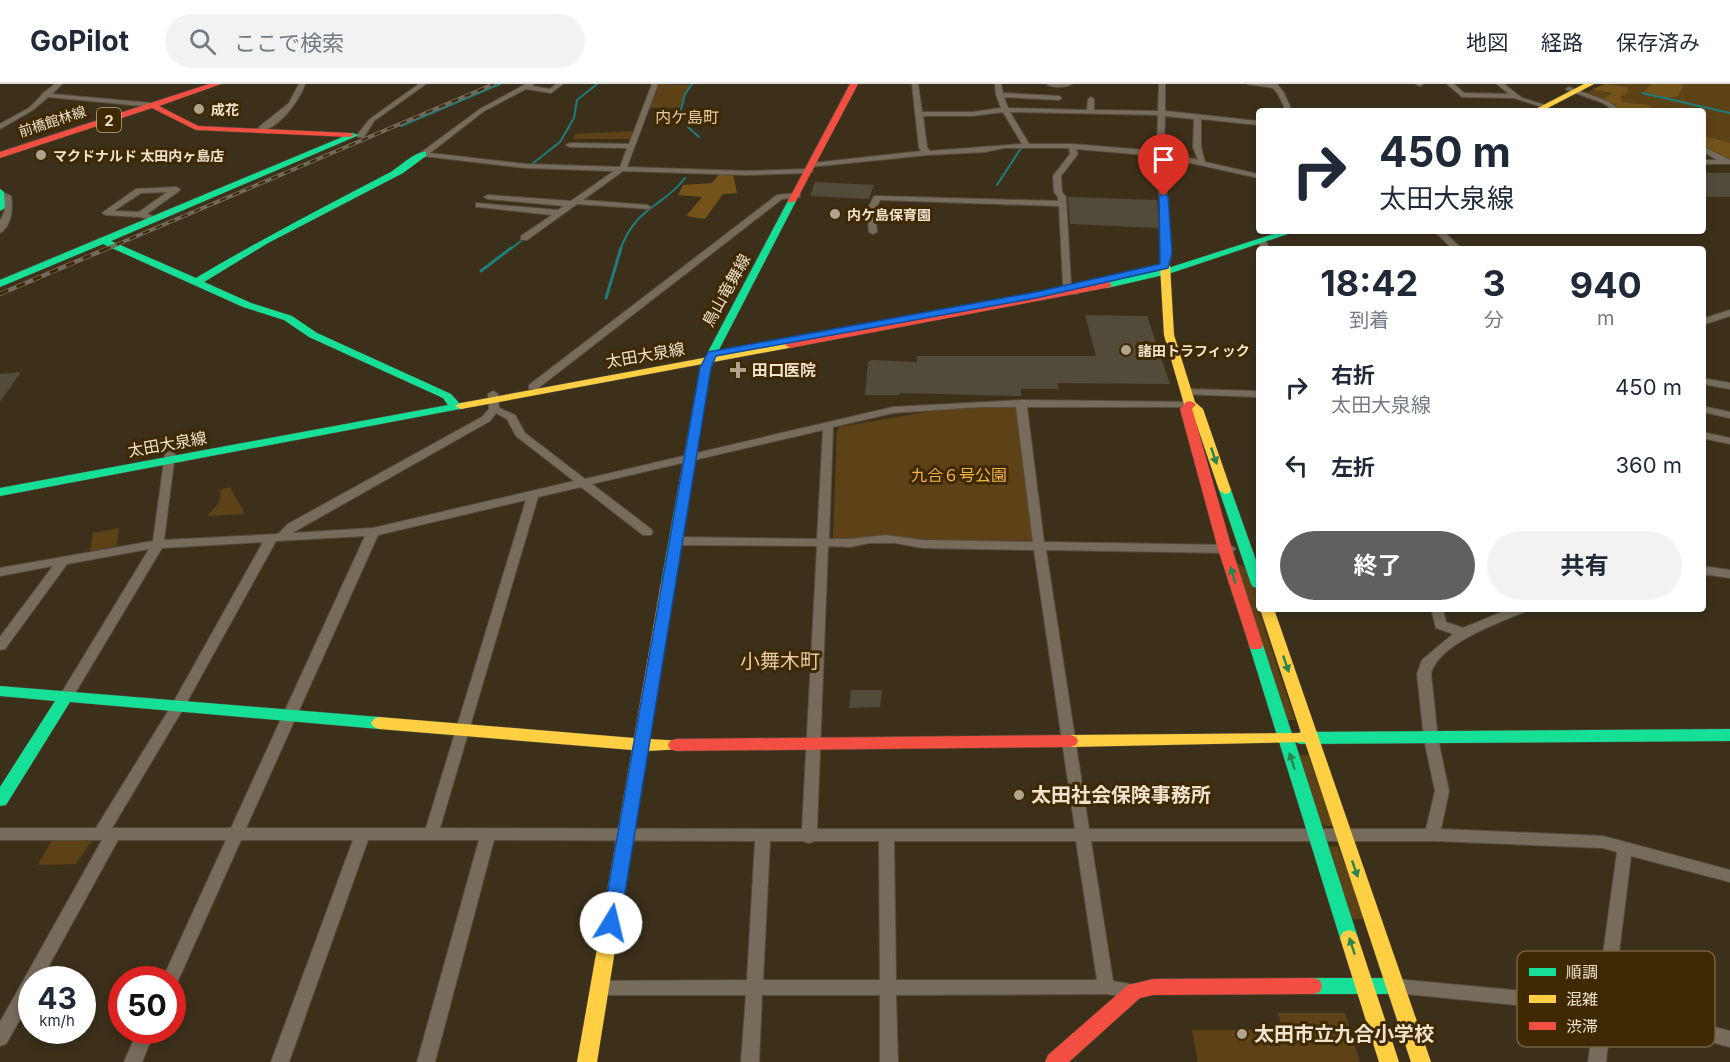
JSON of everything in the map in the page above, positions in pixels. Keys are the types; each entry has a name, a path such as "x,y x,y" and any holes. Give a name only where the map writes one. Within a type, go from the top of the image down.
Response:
{"street":[{"path":"0,127 31,109 59,84"},
{"name":"前橋館林線","path":"0,155 217,84"},
{"path":"262,129 289,108 299,95 302,84"},
{"path":"361,135 372,120 423,84"},
{"path":"195,283 265,241 400,171 435,142 482,110 528,85 551,91 560,84"},
{"path":"524,238 624,168 655,84"},
{"name":"鳥山竜舞線","path":"588,1062 625,837 678,541 690,457 710,357 854,84"},
{"path":"915,84 923,148 928,153"},
{"path":"998,84 1004,110 1016,123 1026,145"},
{"path":"1048,84 1069,84"},
{"path":"1162,84 1160,113 1167,253 1165,269 1168,334 1188,398 1197,409 1256,578"},
{"path":"1250,84 1274,85 1286,108"},
{"path":"1450,84 1462,95 1517,96"},
{"path":"1500,84 1536,108 1574,88 1590,84"},
{"path":"1574,88 1613,108"},
{"path":"0,284 102,240 146,217 355,135 262,129 196,128 152,105 44,95"},
{"path":"999,95 1059,98"},
{"path":"1090,112 1091,99"},
{"path":"918,114 972,114 1004,110 1160,113 1256,123"},
{"path":"1197,117 1197,147 1202,161"},
{"path":"570,145 632,146"},
{"path":"423,154 526,166 746,173 811,168 928,153 1026,145 1072,146 1161,153 1256,175"},
{"path":"1072,146 1074,154 1057,176 1058,192 1062,196 1067,284 1072,290"},
{"path":"1706,150 1728,162"},
{"path":"1706,162 1728,162"},
{"path":"176,189 146,217 106,213 134,192 176,189"},
{"path":"533,387 613,319 780,197 797,195"},
{"path":"488,197 647,207"},
{"path":"0,231 9,210 2,198"},
{"path":"873,232 871,210 877,198 1062,204"},
{"path":"479,205 561,213"},
{"name":"太田大泉線","path":"1165,269 1269,234"},
{"name":"太田大泉線","path":"1264,245 1286,234"},
{"path":"1441,234 1455,246"},
{"path":"102,240 247,305 288,318 313,335 429,387 454,404"},
{"name":"太田大泉線","path":"493,402 533,387 710,357 1072,290 1256,247"},
{"path":"1706,321 1730,313"},
{"name":"太田大泉線","path":"0,485 169,457 454,404 493,402 710,357"},
{"path":"1706,382 1730,386"},
{"path":"0,572 158,544 373,532 893,411 1021,403 1256,394"},
{"path":"1188,398 1186,409 1225,549 1389,1062"},
{"path":"39,966 106,835 277,536 462,434 486,419 493,402 518,424 520,434 647,532"},
{"path":"1021,403 1039,545 1071,741 1106,987"},
{"path":"1706,410 1730,415"},
{"path":"809,837 812,746 825,542 828,425"},
{"path":"1706,436 1730,441"},
{"path":"0,800 66,697 158,544 169,457"},
{"name":"太田大泉線","path":"0,492 169,457"},
{"path":"431,835 533,495"},
{"path":"176,966 373,532"},
{"path":"678,541 850,543 871,537 886,537 922,544 1246,549"},
{"path":"0,646 64,560"},
{"path":"1706,571 1730,574"},
{"path":"1268,612 1421,1062"},
{"path":"1438,612 1440,625 1463,633"},
{"path":"1436,835 1433,827 1442,792 1431,739 1424,674 1427,663 1463,633 1513,612"},
{"path":"0,691 641,745 812,746 1285,738 1431,739 1730,735"},
{"path":"0,834 362,836 488,834 625,837 1436,835 1594,842 1624,847 1730,876"},
{"path":"426,1062 488,834"},
{"path":"280,1062 362,836"},
{"path":"750,1062 763,837"},
{"path":"886,837 888,1062"},
{"path":"1610,951 1624,847"},
{"path":"600,988 1106,987 1135,991 1153,987 1396,986 1517,998"},
{"path":"1054,1062 1135,991"},
{"path":"0,1038 18,1005"},
{"path":"1715,1035 1730,1039"},
{"path":"133,1062 141,1044"},
{"path":"1597,1062 1599,1047"}],"green space":[{"path":"659,84 690,85 679,108 649,108"},
{"path":"1605,84 1730,84 1730,160 1706,148 1706,108 1616,108 1587,92"},
{"path":"635,131 632,139 573,139 575,134"},
{"name":"九合６号公園","path":"1011,406 1017,410 1034,541 833,538 839,427 937,410"},
{"path":"230,487 245,514 208,516 219,503 220,490"},
{"path":"119,528 117,546 90,551 93,533"},
{"path":"1234,561 1251,571 1256,588 1256,612 1259,612 1295,720 1287,720"},
{"path":"1300,755 1308,755 1333,826 1326,826 1317,821"},
{"path":"53,838 93,839 76,864 38,865"},
{"path":"1337,846 1369,919 1349,919 1329,847"},
{"path":"1278,1013 1345,1013 1360,1062 1198,1062 1192,1030 1282,1030"}],"shaded area":[{"path":"1605,84 1626,87 1629,91 1621,97 1622,102 1649,105 1652,108 1616,107 1603,100 1612,93 1593,89"},
{"path":"1651,84 1681,84 1684,86 1678,96 1669,98 1644,92"},
{"path":"1706,137 1730,143 1730,159 1706,150"},
{"path":"720,173 733,173 737,193 723,194 705,219 686,216 702,197 678,195 683,185 712,183"}],"building":[{"path":"1706,173 1730,173 1730,197 1706,197"},
{"path":"815,182 874,185 869,199 810,196"},
{"path":"1068,197 1157,200 1159,228 1070,224"},
{"path":"1085,315 1147,316 1170,384 1057,383 1059,389 1021,389 1021,396 899,393 900,395 865,395 868,362 872,360 917,362 917,356 1096,356"},
{"path":"21,372 0,402 0,374"},
{"path":"851,690 882,690 880,707 849,708"}],"waterway":[{"path":"401,126 500,84"},
{"path":"532,164 560,142 574,118 577,100 597,84"},
{"path":"692,84 685,94 680,113 689,116 688,127 699,137"},
{"path":"1642,93 1730,113"},
{"path":"997,185 1023,145"},
{"path":"620,250 634,224 685,178"},
{"path":"509,250 521,241"},
{"path":"481,271 511,248"},
{"path":"606,298 621,248"}],"railway":[{"path":"104,250 494,84"},
{"path":"0,294 108,248"}],"traffic: fast":[{"path":"0,284 355,135"},
{"path":"195,283 265,241 400,171 423,154"},
{"path":"0,192 0,208"},
{"path":"668,583 705,367 792,201"},
{"path":"1107,285 1165,272 1283,234"},
{"path":"102,240 247,305 288,318 313,335 447,396 453,401 454,408"},
{"path":"0,492 461,406"},
{"path":"1225,490 1256,578"},
{"path":"1256,645 1349,938"},
{"path":"0,691 379,723"},
{"path":"0,800 66,697"},
{"path":"1300,738 1730,735"},
{"path":"1313,986 1396,986"}],"traffic: slow":[{"path":"1542,108 1590,84"},
{"path":"1165,266 1169,335 1190,404 1197,409 1225,490"},
{"path":"461,406 790,345"},
{"path":"587,1062 668,583"},
{"path":"1268,612 1421,1062"},
{"path":"379,723 641,745 676,745"},
{"path":"1070,741 1300,738"},
{"path":"1349,938 1389,1062"}],"traffic: jam":[{"path":"0,155 217,84"},
{"path":"792,201 854,84"},
{"path":"152,105 196,128 350,135"},
{"path":"790,345 1107,285"},
{"path":"1190,404 1186,409 1225,549 1256,645"},
{"path":"676,745 1070,741"},
{"path":"1055,1062 1135,991 1153,987 1313,986"}],"place":[{"name":"成花","path":"199,109"},
{"name":"マクドナルド 太田内ヶ島店","path":"41,155"},
{"name":"内ケ島保育園","path":"835,214"},
{"name":"諸田トラフィック","path":"1126,350"},
{"name":"田口医院","path":"738,370"},
{"name":"太田社会保険事務所","path":"1019,795"},
{"name":"太田市立九合小学校","path":"1242,1034"}],"district":[{"name":"内ケ島町","path":"687,117"},
{"name":"小舞木町","path":"780,661"}],"route":[{"path":"611,923 678,541 705,368 712,354 1036,295 1165,266 1167,253 1164,196"}]}
